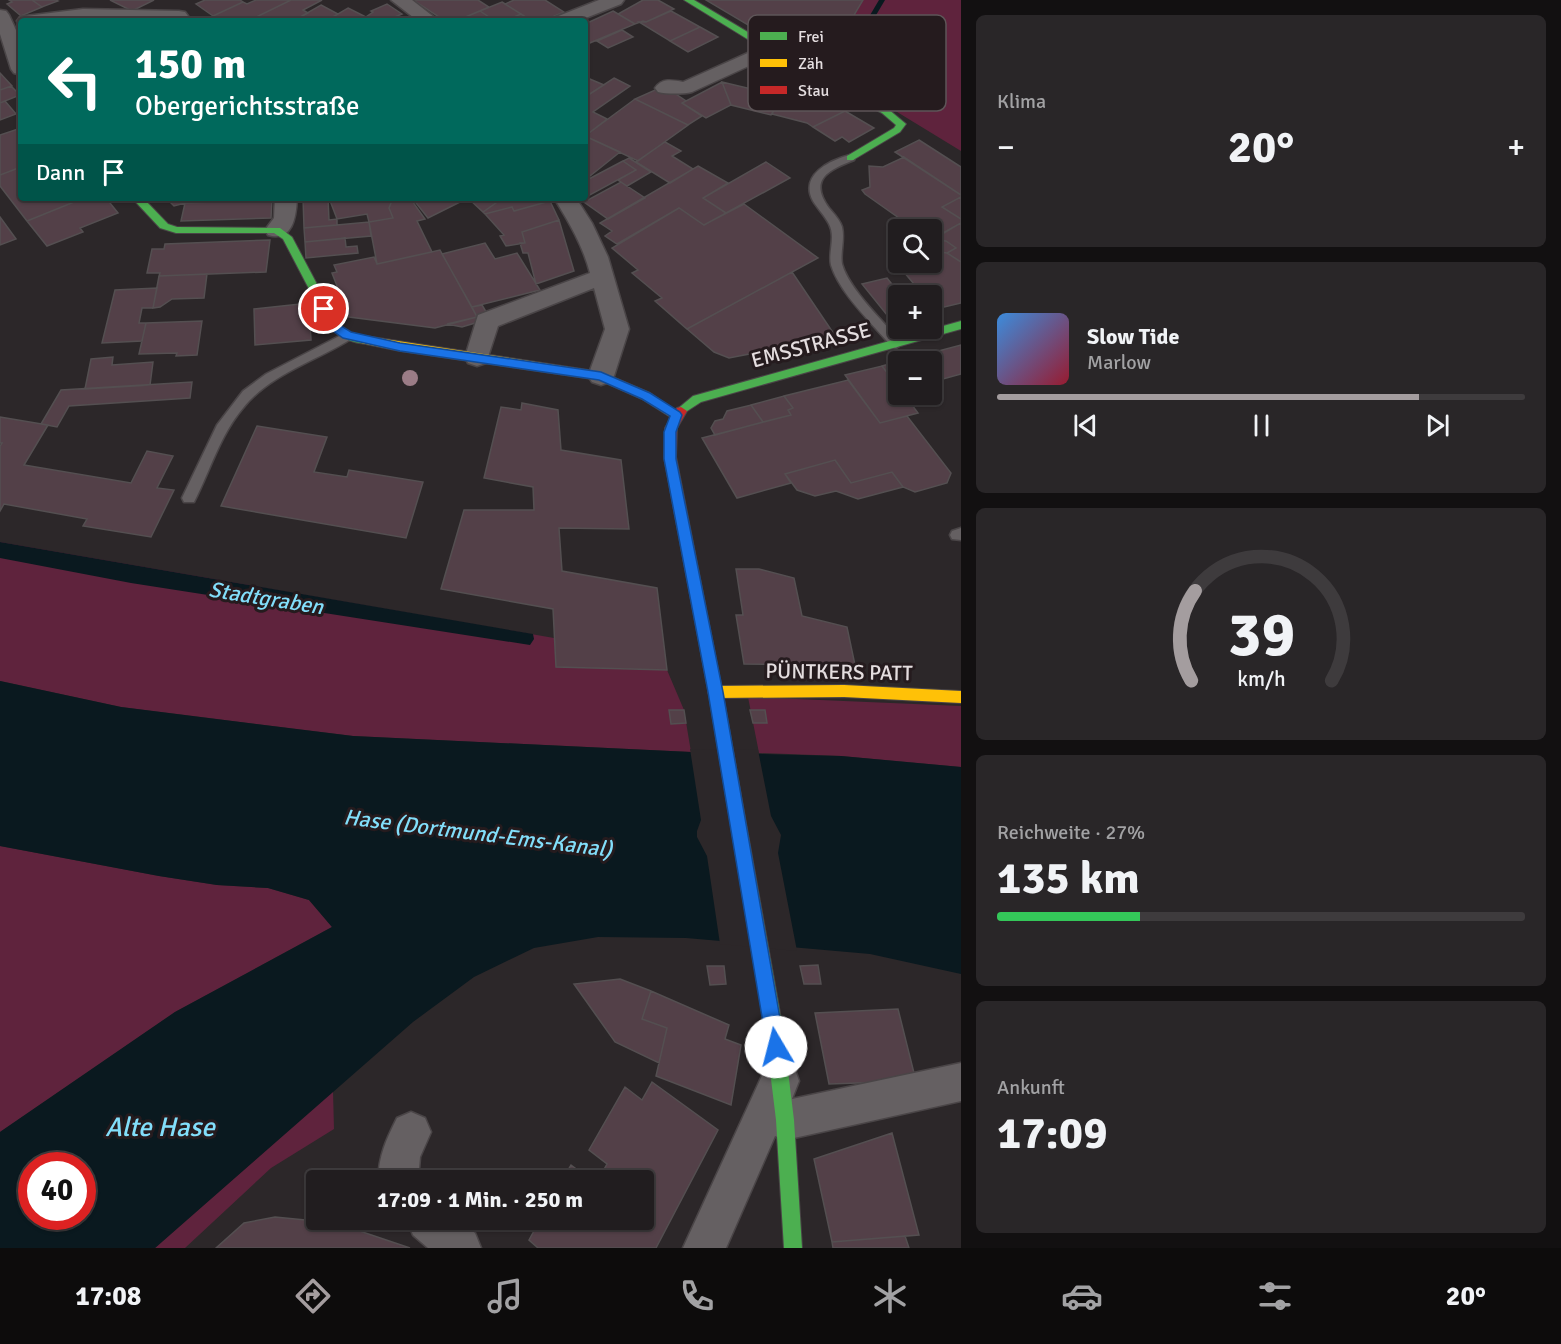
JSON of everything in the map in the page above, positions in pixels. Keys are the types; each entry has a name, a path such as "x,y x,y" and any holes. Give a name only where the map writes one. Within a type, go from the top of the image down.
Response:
{"street":[{"path":"55,15 83,0"},
{"path":"400,0 426,18"},
{"path":"688,0 748,36"},
{"path":"570,18 608,3"},
{"path":"40,18 55,15 181,12"},
{"path":"9,23 18,58"},
{"path":"665,88 670,85 685,88 748,59"},
{"path":"850,158 897,130 902,124 885,111"},
{"path":"140,201 164,226 176,230 276,230 287,237 334,326 347,336 400,347 601,376 646,396 676,415 670,432 670,459 716,692 765,974 785,1120 793,1248"},
{"path":"276,230 285,219 286,201"},
{"path":"568,201 597,257 617,329 601,376"},
{"path":"477,357 487,321 586,282 602,279"},
{"name":"EMSSTRASSE","path":"676,415 697,399 722,391 961,325"},
{"name":"PÜNTKERS PATT","path":"716,692 844,691 961,697"},
{"path":"704,1248 780,1082"},
{"path":"785,1120 961,1082"},
{"path":"399,1170 400,1155 411,1132"},
{"path":"439,1230 460,1248"}],"lane":[{"path":"850,158 825,168 818,178 815,191 818,201 836,225 837,268 843,280 896,344"},
{"path":"189,498 231,413 248,393 270,378 347,336"}],"shaded area":[{"path":"863,0 961,0 961,151 895,111 946,111 946,15 854,15"},
{"path":"0,542 554,638 557,667 667,670 684,710 691,752 353,736 121,707 0,681"},
{"path":"748,697 961,706 961,767 841,756 759,753"},
{"path":"0,846 159,876 217,885 268,888 309,900 332,927 175,1012 0,1132"},
{"path":"333,1091 334,1129 271,1168 185,1248 155,1248"}],"water":[{"path":"0,542 533,634 534,639 530,645 131,583 0,558"},
{"path":"0,681 121,707 353,736 691,752 841,756 961,767 961,974 870,954 686,938 598,937 534,948 474,977 413,1022 155,1248 0,1248 0,1132 175,1012 332,927 309,900 268,888 217,885 0,846"}],"pier":[{"path":"690,749 758,750 771,816 781,835 778,853 797,951 720,944 707,856 697,837 701,820"}],"building":[{"path":"9,0 32,0 42,7 21,16 7,4 12,2"},
{"path":"32,0 56,0 58,1 42,7"},
{"path":"110,0 154,0 132,11"},
{"path":"205,0 240,0 243,2 213,16 196,4"},
{"path":"256,0 291,0 254,18 217,18 213,16 243,2 247,4"},
{"path":"291,0 322,0 303,10 308,13 299,18 254,18"},
{"path":"413,0 478,0 489,7 463,18 440,18"},
{"path":"514,0 545,0 564,12 550,18 527,18 505,4"},
{"path":"643,0 658,0 674,9 646,22 635,24 618,14"},
{"path":"706,0 863,0 854,15 748,15 748,25"},
{"path":"502,2 521,14 512,18 490,18 480,11"},
{"path":"387,4 402,14 392,18 366,17 373,12 371,11"},
{"path":"321,5 338,14 331,18 298,18"},
{"path":"348,8 366,17 364,18 331,18"},
{"path":"480,11 490,18 463,18"},
{"path":"613,11 635,24 588,44 588,23"},
{"path":"671,11 700,27 670,41 639,22 646,22"},
{"path":"521,14 527,18 512,18"},
{"path":"700,27 718,37 688,52 670,41"},
{"path":"622,30 633,37 608,48 597,41"},
{"path":"0,73 12,86 0,90"},
{"path":"588,78 604,85 588,95"},
{"path":"614,78 630,86 593,112 607,119 588,134 588,95"},
{"path":"722,82 731,105 706,118 682,103"},
{"path":"722,82 748,88 748,109 731,105"},
{"path":"11,86 18,96 0,103 0,90"},
{"path":"664,86 686,101 682,103 702,116 688,125 635,99"},
{"path":"635,99 688,125 638,161 588,137 588,134"},
{"path":"5,101 16,114 0,120 0,103"},
{"path":"755,111 773,111 771,115"},
{"path":"774,111 845,111 813,127 807,123 772,114"},
{"path":"845,111 874,128 849,142 842,137 835,141 813,127"},
{"path":"18,129 18,168 0,175 0,135"},
{"path":"588,137 620,152 588,178"},
{"path":"919,140 961,167 961,195 895,152"},
{"path":"665,142 681,151 672,156 693,169 670,183 636,162"},
{"path":"904,157 961,195 942,207 961,219 961,223 942,233 942,219 900,219 865,194 862,190 870,187 869,166 883,167"},
{"path":"629,158 651,172 627,186 618,180 636,170 623,161"},
{"path":"623,161 636,170 588,196 588,179"},
{"path":"766,162 790,178 726,213 703,198"},
{"path":"698,166 728,183 703,198 726,213 704,225 679,208 617,244 605,236 612,231 600,223"},
{"path":"18,168 18,201 77,201 27,221 0,186 0,175"},
{"path":"621,182 645,198 608,219 584,202"},
{"path":"961,197 961,219 942,207"},
{"path":"77,201 108,201 118,213 80,228 83,232 47,246 27,221"},
{"path":"169,201 217,201 185,203 174,206"},
{"path":"272,201 271,218 181,221 185,203"},
{"path":"303,201 328,201 329,220 337,219 337,225 304,228"},
{"path":"330,201 392,201 389,208 393,218 369,222 367,214 337,219"},
{"path":"392,201 412,201 425,219 417,221 432,252 377,264 369,222 393,218 389,208"},
{"path":"415,201 462,201 428,218"},
{"path":"471,201 499,201 483,212"},
{"path":"499,201 550,201 514,211 512,207 485,214 483,212"},
{"path":"550,201 559,220 522,232 525,243 506,246 500,236 504,235 485,214 512,207 514,211"},
{"path":"744,204 818,258 687,329 655,301 662,298 632,273 638,270 612,248 679,208 704,225"},
{"path":"0,217 16,239 0,245"},
{"path":"559,220 574,271 536,284 528,253 523,253 520,243 525,243 522,232"},
{"path":"369,222 371,236 305,242 304,228"},
{"path":"961,223 961,262 947,253 956,248 942,241 942,234"},
{"path":"345,238 346,247 357,246 358,253 306,258 305,242"},
{"path":"270,240 266,272 159,276 160,273 147,273 152,249 164,249 165,244"},
{"path":"942,241 956,248 947,253 942,252"},
{"path":"485,243 495,259 517,253 540,290 472,307 442,254"},
{"path":"440,250 477,317 435,328 349,317 332,273 337,272 334,265 374,257 377,264"},
{"path":"942,252 961,262 961,303 942,308 942,285 915,285 905,273 942,273"},
{"path":"792,272 836,337 729,358 714,352 687,329"},
{"path":"207,274 204,298 172,299 160,307 153,308 159,276"},
{"path":"887,278 893,285 888,285 888,316 862,284"},
{"path":"157,288 153,308 142,308 139,323 146,323 142,341 102,343 115,290"},
{"path":"309,303 311,340 255,345 254,309"},
{"path":"482,305 488,315 485,320 462,327 447,324 477,317 472,307"},
{"path":"202,321 197,355 139,354 146,323"},
{"path":"961,345 961,374 942,379 942,351 938,351"},
{"path":"113,357 112,365 153,362 150,385 85,389 91,359"},
{"path":"888,364 888,374 882,366"},
{"path":"882,366 888,374 888,405 912,405 918,413 880,423 845,375"},
{"path":"848,380 880,423 907,416 951,473 947,483 915,492 903,487 892,472 851,483 835,460 785,474 791,483 737,498 702,438 791,415 788,410 793,408 784,396"},
{"path":"192,382 190,398 69,406 57,427 41,424 61,390"},
{"path":"784,396 793,408 788,410 791,415 763,422 751,405"},
{"path":"522,403 558,410 561,450 621,460 629,529 559,528 562,571 657,588 667,670 556,667 553,609 441,589 464,510 534,510 533,487 484,478 501,407 521,410"},
{"path":"751,405 763,422 715,435 711,428 715,421 723,419 727,411"},
{"path":"0,417 48,425 24,465 131,483 147,451 173,456 157,488 174,490 151,537 83,526 87,519 4,504 0,511 0,446 2,443 0,443"},
{"path":"257,426 327,437 314,472 347,477 349,470 423,482 406,538 221,506"},
{"path":"835,460 851,483 892,472 903,487 858,499 836,491 815,496 797,490 785,474"},
{"path":"736,569 759,569 794,578 802,616 847,627 855,665 744,664 736,615 743,615"},
{"path":"669,710 684,710 686,723 671,724"},
{"path":"750,710 765,710 767,723 753,723"},
{"path":"818,965 821,984 804,984 800,966"},
{"path":"707,966 724,966 726,984 710,985"},
{"path":"620,979 651,991 642,1019 667,1028 659,1063 615,1042 574,984"},
{"path":"651,991 729,1025 725,1039 741,1045 731,1105 656,1076 667,1028 642,1019"},
{"path":"898,1009 916,1081 829,1084 815,1013"},
{"path":"652,1082 718,1130 656,1248 538,1248 529,1240 534,1230 654,1230 654,1170 604,1170 607,1164 589,1150 625,1087 642,1100"},
{"path":"892,1133 919,1235 832,1242 814,1159"},
{"path":"571,1165 578,1170 568,1170"},
{"path":"275,1217 306,1220 306,1230 357,1230 410,1248 216,1248 244,1223"},
{"path":"905,1236 909,1248 833,1248 832,1242"}],"waterway":[{"name":"Stadtgraben","path":"873,15 882,0"}],"traffic: fast":[{"path":"688,0 748,36"},
{"path":"850,158 897,130 901,124 885,111"},
{"path":"140,201 164,226 176,230 276,230 287,237 334,326 347,336 365,340"},
{"path":"681,411 697,399 961,325"},
{"path":"716,695 774,1030 785,1120 793,1248"}],"traffic: slow":[{"path":"365,340 601,376 646,396 676,415"},
{"path":"715,692 844,691 961,697"}],"traffic: jam":[{"path":"681,411 671,428 670,457 716,695"}],"route":[{"path":"324,309 334,326 347,336 400,347 601,376 646,396 676,415 670,432 670,459 716,692 776,1047"}],"water label":[{"name":"Hase (Dortmund-Ems-Kanal)","path":"478,833"},
{"name":"Alte Hase","path":"160,1127"}]}
